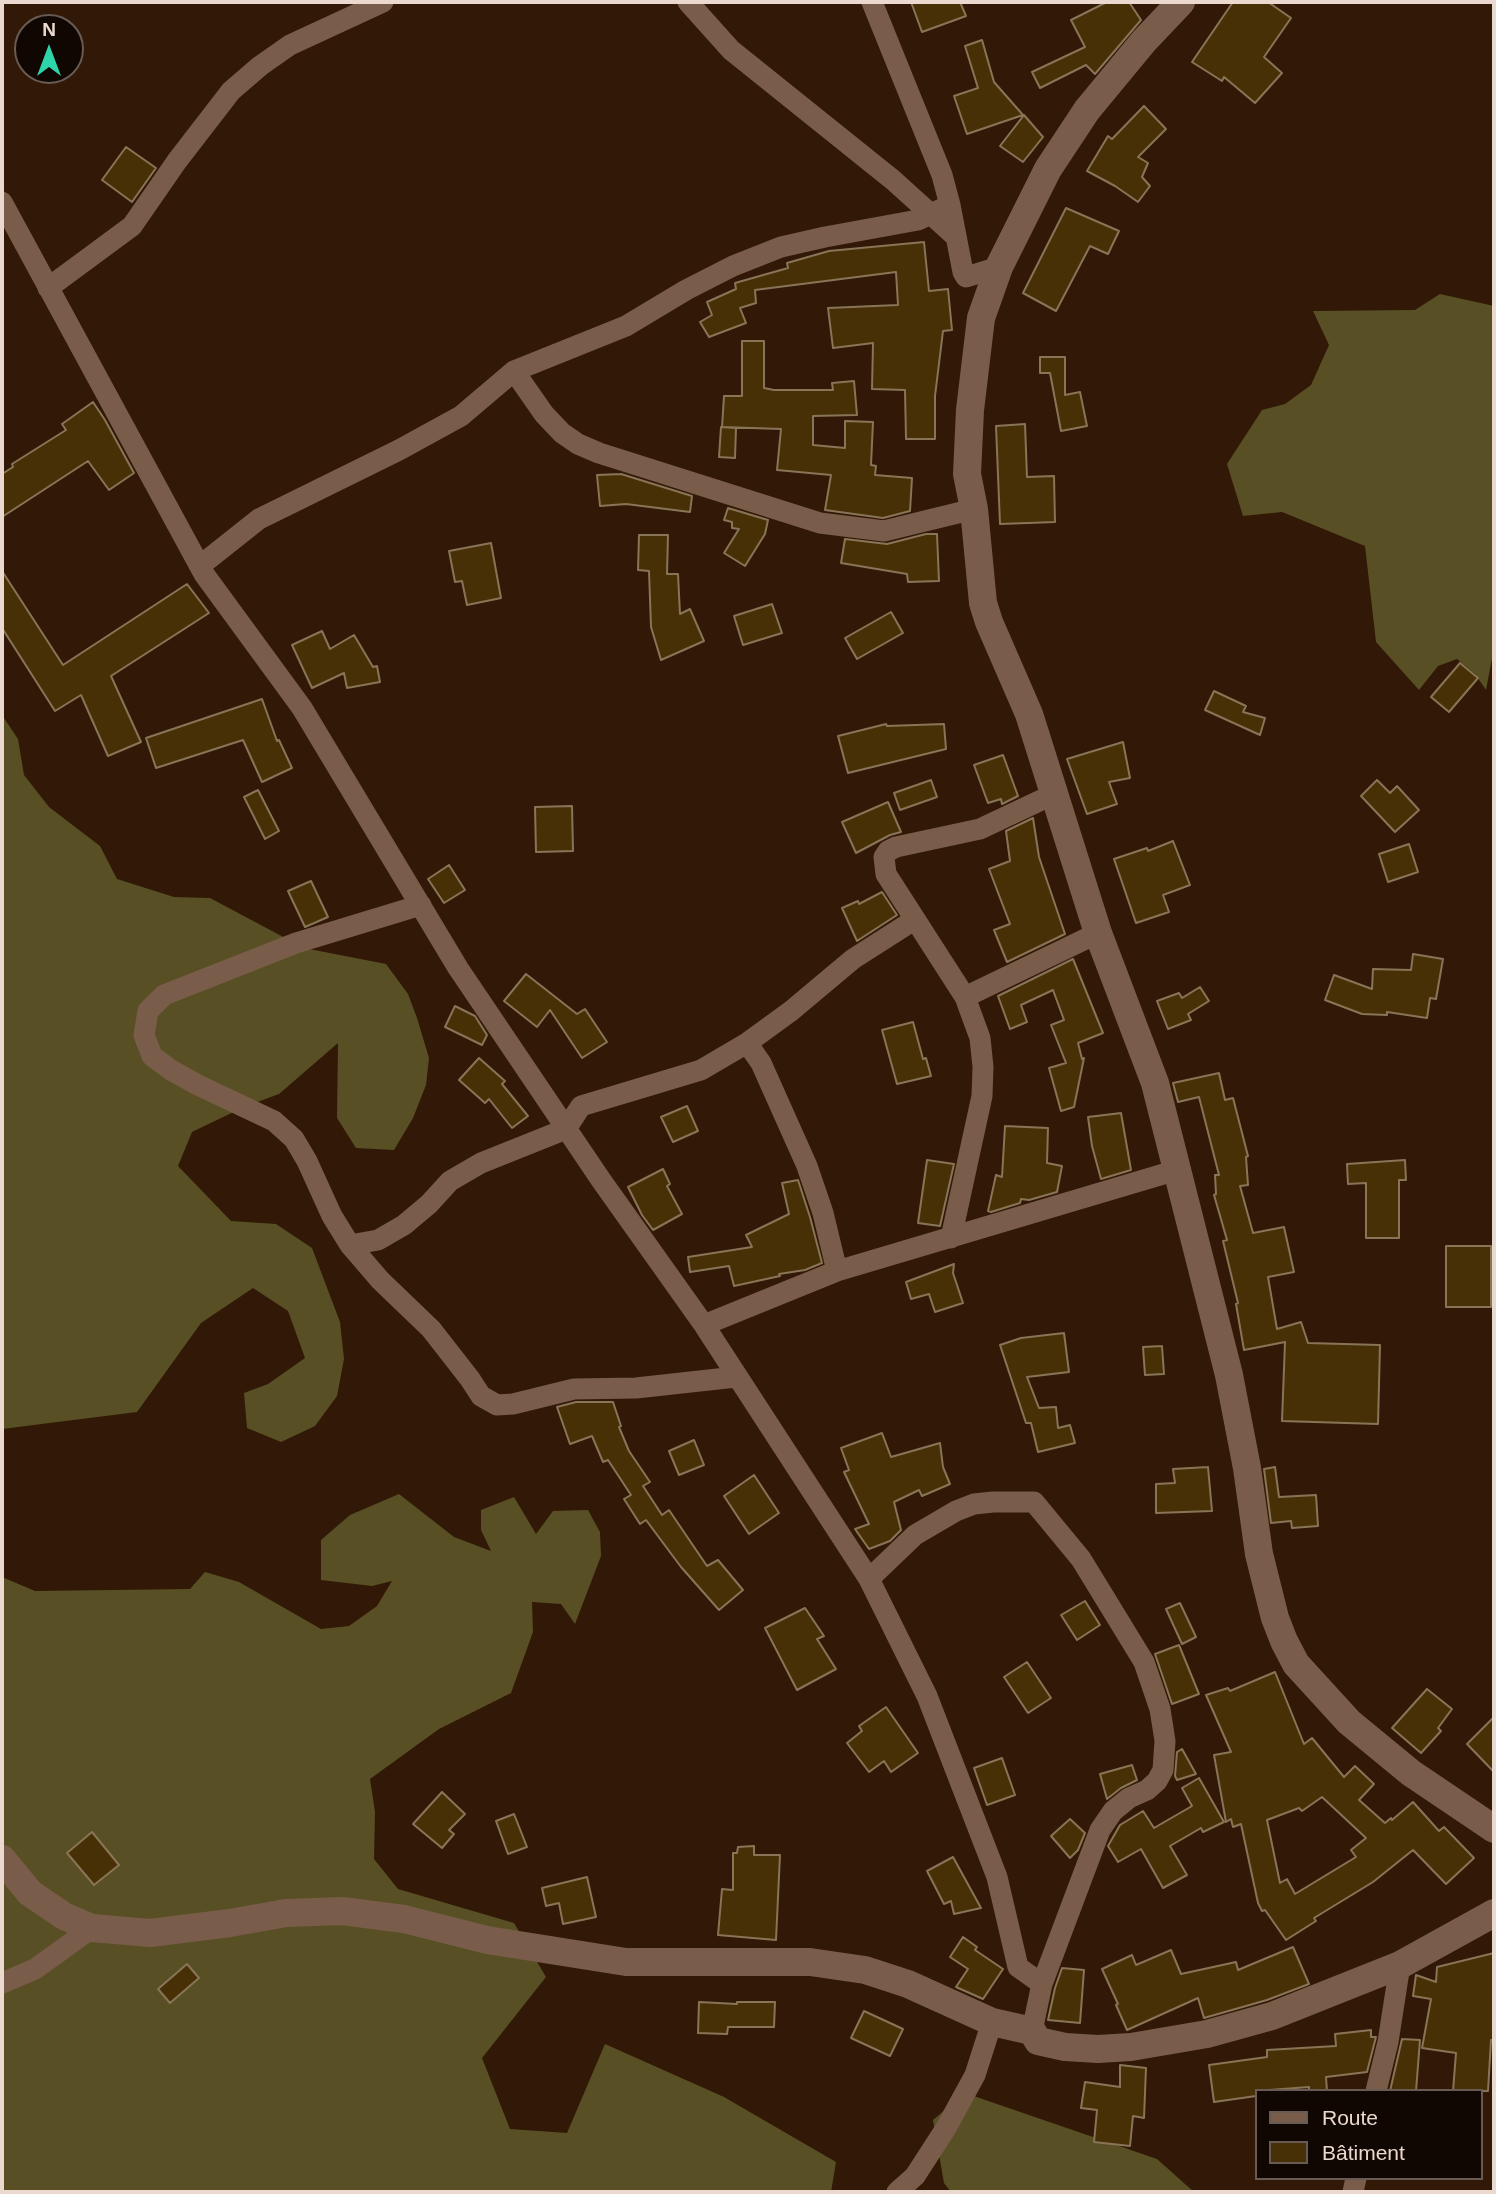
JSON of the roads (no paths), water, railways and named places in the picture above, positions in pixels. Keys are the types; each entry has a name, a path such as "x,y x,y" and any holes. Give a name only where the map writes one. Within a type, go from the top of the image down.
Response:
{"street":[{"path":"48,288 132,226 231,92 260,66 290,45 383,2"},
{"path":"688,2 731,50 893,180 955,236"},
{"path":"872,2 942,176 961,266 966,277 999,267"},
{"path":"1181,2 1087,110 1048,169 999,267 981,318 970,410 967,474 974,509 983,603 1028,714 1098,933 1155,1083 1230,1376 1259,1554 1275,1618 1284,1641 1296,1664 1349,1722 1410,1773 1494,1829"},
{"path":"2,202 204,574 302,708 458,968 566,1129 704,1325 869,1579 926,1696 997,1877 1018,1967 1042,1984"},
{"path":"201,565 259,519 399,450 461,416 514,371 626,326 721,272 781,247 852,231 905,223 931,216 950,205"},
{"path":"514,371 544,414 562,433 578,444 820,523 884,531 974,509"},
{"path":"951,1238 982,1096 980,1038 965,997 886,874 884,857 896,847 980,829 1054,794"},
{"path":"421,905 296,943 164,995 148,1011 144,1035 152,1056 198,1085 274,1121 294,1139 332,1216 351,1245 380,1280 430,1329 481,1396 497,1405 574,1390 635,1388 736,1377"},
{"path":"351,1245 378,1240 404,1225 429,1204 450,1181 481,1163 566,1129 581,1106 701,1070 747,1042 791,1011 853,959 914,920"},
{"path":"965,997 1098,933"},
{"path":"747,1042 761,1063 807,1166 823,1213 837,1271"},
{"path":"704,1325 837,1271 1177,1170"},
{"path":"869,1579 915,1535 956,1511 984,1503 1034,1502 1081,1559 1144,1662 1160,1709 1165,1741 1163,1770 1157,1781 1147,1790 1129,1798 1112,1811 1100,1830 1042,1984 1032,2031 1038,2041 1065,2047 1098,2049 1132,2047 1207,2034 1272,2015 1400,1965 1494,1913"},
{"path":"2,1859 30,1893 64,1916 92,1928 150,1933 286,1913 342,1911 404,1919 487,1940 626,1962 810,1962 865,1970 908,1984 992,2022 1032,2031"},
{"path":"2,1983 34,1969 92,1928"},
{"path":"1376,2089 1388,2042 1400,1965"},
{"path":"897,2192 915,2176 946,2128 975,2075 992,2022"}]}
